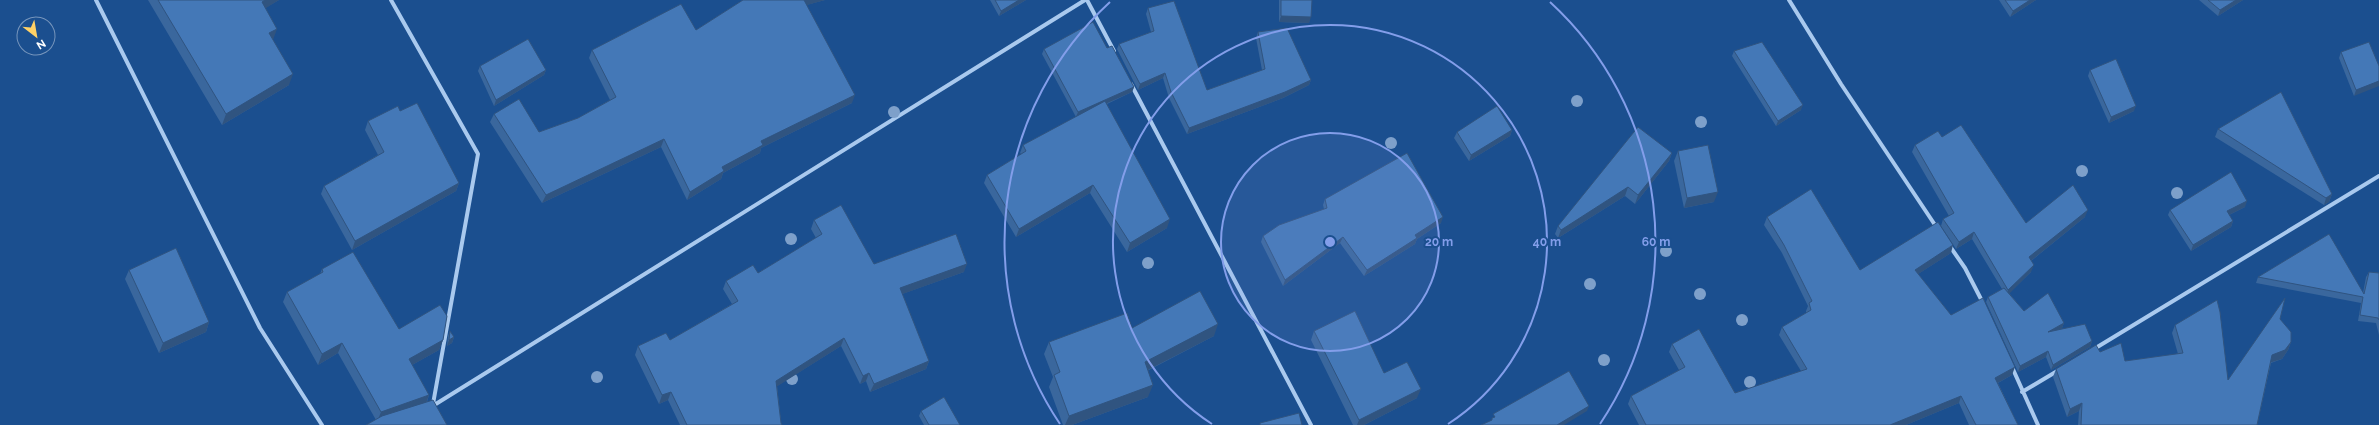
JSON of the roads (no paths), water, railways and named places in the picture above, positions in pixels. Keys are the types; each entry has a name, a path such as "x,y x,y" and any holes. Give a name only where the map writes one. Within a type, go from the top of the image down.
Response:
{"street":[{"path":"96,0 260,328 322,425"},
{"path":"390,0 478,154 432,407"},
{"path":"425,409 432,407 1086,0 1117,56"},
{"path":"1789,0 1841,84 1939,230"},
{"path":"1128,77 1311,425"},
{"path":"2090,351 2379,176"},
{"path":"1948,243 1965,268 1985,307"},
{"path":"2010,363 2038,425"},
{"path":"2022,392 2063,368"}]}
